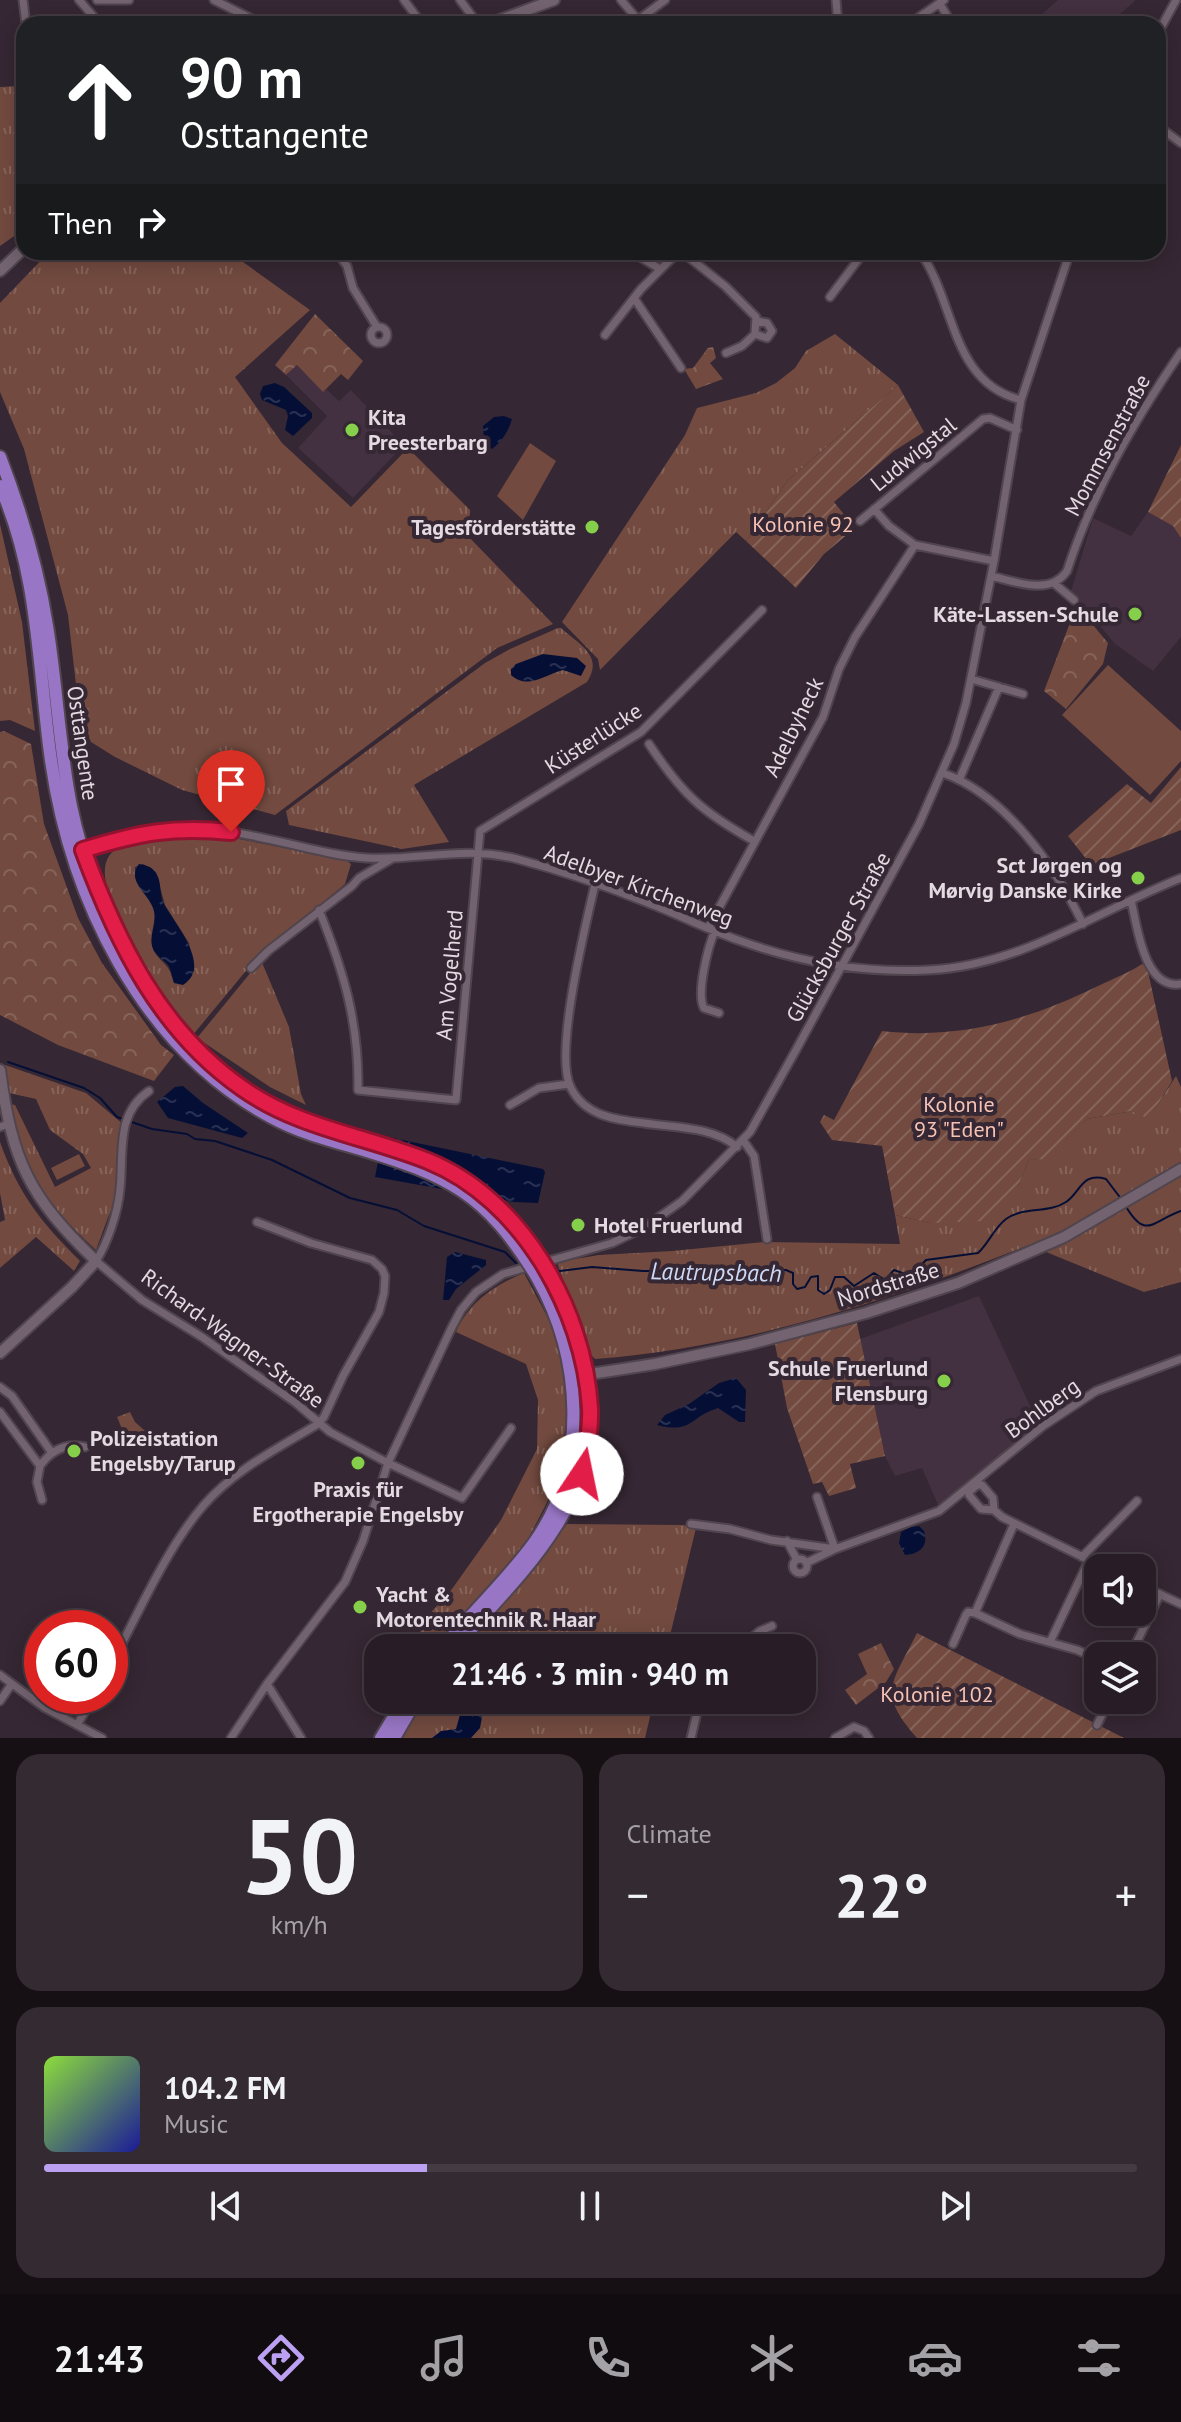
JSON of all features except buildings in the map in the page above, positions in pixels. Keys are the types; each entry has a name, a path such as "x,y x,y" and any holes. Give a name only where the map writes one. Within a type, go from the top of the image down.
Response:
{"main road":[{"path":"511,16 554,0"},
{"path":"0,271 16,256"},
{"name":"Osttangente","path":"0,457 15,495 38,574 48,629 76,852"},
{"name":"Osttangente","path":"0,486 28,575 37,630 49,752 76,852 131,962 158,1003 202,1055 244,1090 279,1110 358,1144 429,1161 458,1176 489,1198 535,1253 564,1305 571,1341 571,1377"},
{"name":"Richard-Wagner-Straße","path":"0,1070 4,1125 22,1167 36,1194 57,1222 96,1261"},
{"name":"Nordstraße","path":"571,1377 655,1364 768,1340 958,1283 1025,1256 1103,1216 1181,1169"},
{"path":"0,1353 96,1261"},
{"name":"Osttangente","path":"571,1341 585,1374"},
{"path":"466,1634 545,1545 568,1508 582,1474 589,1440 590,1409 585,1374"},
{"path":"454,1634 535,1542 554,1508 566,1476 572,1444 574,1409 571,1377"},
{"path":"381,1738 396,1714"},
{"path":"394,1738 408,1714"}],"street":[{"path":"79,0 92,16"},
{"path":"97,0 129,0"},
{"path":"214,0 245,16"},
{"path":"621,0 635,16"},
{"path":"643,16 665,0"},
{"path":"1166,18 1176,0"},
{"path":"921,16 942,2"},
{"path":"343,260 353,288 377,327"},
{"path":"645,260 660,269"},
{"path":"605,335 634,298 671,260"},
{"path":"691,260 725,286 756,317 755,334 742,346 726,353"},
{"path":"830,297 858,260"},
{"path":"925,260 940,287 963,354 971,366 979,377 995,388 1021,400"},
{"name":"Glücksburger Straße","path":"231,1738 267,1684 345,1582 363,1541 388,1463 452,1327 476,1292 503,1274 591,1250 645,1227 682,1201 737,1147 770,1098 919,824 943,773 960,726 994,561 1021,400 1067,260"},
{"path":"634,298 681,368"},
{"path":"755,334 767,338 772,331 767,323 757,321"},
{"name":"Mommsenstraße","path":"1055,584 1067,571 1100,486 1128,435 1181,352"},
{"name":"Ludwigstal","path":"860,521 983,419 990,418 1017,430"},
{"name":"Ludwigstal","path":"874,509 889,526 915,545 994,561"},
{"name":"Adelbyheck","path":"719,1013 704,1008 700,999 712,930 754,841 823,717 839,669 855,637 915,545"},
{"path":"991,576 1044,586 1055,584 1074,600"},
{"name":"Küsterlücke","path":"477,853 478,835 487,825 641,732 762,610"},
{"path":"971,679 1023,694"},
{"path":"959,780 999,687"},
{"path":"649,744 694,802 754,841"},
{"path":"943,773 992,800 1009,817 1060,878 1083,924"},
{"name":"Adelbyer Kirchenweg","path":"76,852 137,835 191,829 231,832 357,858 393,858 441,852 477,853 517,859 595,884 765,949 842,966 930,970 978,964 1031,948 1181,878"},
{"name":"Am Vogelherd","path":"319,910 344,975 350,1002 358,1056 358,1090 456,1100 477,853"},
{"path":"357,858 359,878"},
{"path":"251,968 359,878 393,858"},
{"path":"595,884 573,986 566,1067 569,1084 581,1101 599,1114 620,1120 711,1132 737,1147"},
{"path":"1131,900 1148,961 1163,982 1181,984"},
{"path":"510,1105 539,1088 569,1084"},
{"path":"96,1261 105,1243 120,1192 127,1119 134,1103 149,1091"},
{"path":"743,1140 754,1156 767,1239"},
{"path":"128,1634 176,1545 203,1506 244,1469 318,1424 324,1417 352,1357 379,1312 385,1276 372,1260 311,1243 257,1222"},
{"name":"Richard-Wagner-Straße","path":"96,1261 142,1300 296,1403 318,1424 388,1463 462,1498 511,1428"},
{"name":"Bohlberg","path":"806,1563 835,1549 939,1511 1043,1426 1096,1391 1181,1359"},
{"path":"0,1387 12,1396 52,1453"},
{"path":"0,1412 40,1466"},
{"path":"42,1500 37,1482 40,1466 62,1447 85,1447"},
{"path":"994,1510 993,1498 982,1485 972,1486 969,1495 981,1509 994,1510 1014,1524 1084,1559"},
{"path":"691,1524 835,1549 817,1497"},
{"path":"1089,1554 1137,1501"},
{"path":"975,1613 1014,1524"},
{"path":"787,1541 797,1560"},
{"path":"802,1559 806,1563 805,1571 797,1573 793,1566 797,1560 802,1559"},
{"path":"1050,1642 1084,1561"},
{"path":"1156,1592 1181,1604"},
{"path":"1137,1642 1160,1594"},
{"path":"953,1644 968,1612 1020,1634 1084,1654"},
{"path":"756,1634 772,1626"},
{"path":"0,1675 11,1685 102,1738"},
{"path":"267,1684 301,1738"},
{"path":"0,1701 11,1685"},
{"path":"77,1725 83,1714"},
{"path":"691,1738 697,1714"},
{"path":"1097,1725 1102,1714"},
{"path":"835,1738 854,1727 864,1731 869,1738"}],"shaded area":[{"path":"1058,0 1135,1 1117,16 1040,16"},
{"name":"Kita Preesterbarg","path":"297,365 323,391 326,389 339,401 351,390 404,445 353,498 298,448 327,416 286,375"},
{"name":"Käte-Lassen-Schule","path":"1148,512 1174,526 1181,538 1181,637 1153,671 1115,644 1071,591 1093,518 1131,536"},
{"name":"Schule Fruerlund Flensburg","path":"979,1296 1038,1423 939,1507 922,1468 895,1476 885,1456 860,1339"}],"green space":[{"path":"16,86 16,235 0,246 0,87"},
{"path":"41,260 240,260 310,310 235,377 282,443 351,507 408,448 470,510 468,536 553,624 497,648 275,815 182,790 115,757 91,742 80,720 68,615 24,449 0,392 0,303"},
{"path":"315,314 363,361 348,380 341,374 323,392 297,365 286,375 275,365"},
{"path":"835,334 898,385 787,481 746,541 736,532 600,670 598,659 562,622 685,435 697,408 756,393 776,383 795,368 806,351"},
{"path":"713,347 716,358 710,363 723,379 696,389 684,369 693,368 708,348"},
{"name":"Kolonie 92","path":"898,385 924,432 894,451 834,502 855,528 824,554 796,588 746,541 787,481"},
{"path":"530,443 556,461 523,520 497,496"},
{"path":"1181,445 1181,538 1173,526 1148,512"},
{"path":"0,524 22,622 35,731 10,720 0,721"},
{"path":"1076,607 1108,643 1103,664 1066,709 1044,691"},
{"path":"558,628 588,652 593,665 587,682 414,785 449,842 402,849 289,825 286,811 485,663"},
{"path":"1108,665 1181,731 1181,761 1150,795 1062,715"},
{"path":"0,732 31,744 44,824 78,918 102,963 161,1045 174,1055 154,1081 58,1045 0,1015"},
{"path":"1181,767 1181,830 1091,865 1068,836 1127,784 1151,803"},
{"path":"198,834 239,839 346,860 351,864 345,884 259,955 192,1036 150,974 119,920 105,872 109,856 126,844 150,838","holes":["143,864 156,872 165,905 189,943 194,971 172,977 154,951 155,913 136,880 135,867"]},
{"path":"261,960 289,1027 301,1094 306,1105 270,1087 197,1038"},
{"name":"Kolonie 93 \"Eden\"","path":"1142,964 1147,967 1172,1081 1149,1119 1132,1111 1087,1119 1049,1159 1029,1160 1018,1186 985,1221 930,1223 895,1215 882,1146 832,1140 820,1122 824,1115 834,1120 882,1031 939,1033 993,1025 1046,1009"},
{"path":"5,1065 86,1093 123,1124 117,1154 116,1196 96,1250 64,1218 40,1185 22,1148 10,1104 15,1105 55,1187 91,1168 83,1154 50,1130 36,1099 9,1093"},
{"name":"Lautrupsbach","path":"1176,1076 1181,1087 1181,1282 1144,1292 1029,1245 870,1303 762,1332 652,1353 595,1359 586,1350 557,1262 599,1255 765,1242 900,1244 895,1215 930,1223 1018,1186 1029,1160 1049,1158 1087,1119 1132,1111 1149,1118"},
{"path":"0,1142 32,1207 80,1261 74,1271 36,1237 0,1268 0,1222 5,1220 0,1193"},
{"path":"79,1154 85,1166 57,1180 51,1168"},
{"path":"524,1273 556,1333 564,1366 567,1418 558,1481 524,1547 446,1634 419,1634 425,1619 452,1589 501,1520 537,1449 538,1400 526,1364 456,1332 476,1303 503,1283"},
{"path":"857,1323 885,1456 850,1464 856,1488 829,1496 822,1482 813,1484 787,1408 775,1344"},
{"path":"130,1412 135,1422 154,1439 138,1445 125,1436 117,1417"},
{"path":"567,1524 683,1525 696,1528 670,1634 473,1634 526,1576"},
{"name":"Kolonie 102","path":"917,1633 1124,1738 917,1738 896,1709 893,1687"},
{"path":"881,1643 894,1669 886,1682 856,1705 845,1690 867,1674 858,1654"},
{"path":"414,1714 651,1714 645,1738 399,1738"}],"water":[{"path":"275,383 284,387 312,413 312,418 293,436 285,430 286,410 262,400 260,394 263,386"},
{"path":"494,417 512,419 511,423 492,449 484,444 483,426"},
{"path":"543,654 577,658 586,666 581,676 563,670 524,681 511,675 511,669 516,664"},
{"path":"139,864 150,867 157,875 163,902 193,955 191,977 183,985 174,983 169,967 152,946 154,913 136,881"},
{"path":"183,1086 248,1133 242,1138 168,1118 157,1102 175,1087"},
{"path":"383,1136 543,1169 545,1172 538,1203 514,1202 375,1177"},
{"path":"455,1252 486,1260 486,1265 456,1289 449,1300 443,1300 447,1257"},
{"path":"736,1378 746,1390 745,1422 739,1422 718,1408 684,1426 657,1425 665,1415 689,1404 719,1383"},
{"path":"919,1526 924,1531 924,1545 915,1553 905,1555 899,1543 901,1532"},
{"path":"460,1714 482,1714 480,1728 471,1738 432,1738 441,1731 456,1729"}],"waterway":[{"name":"Lautrupsbach","path":"8,1062 84,1088 100,1098 117,1117 152,1129 215,1141 272,1160 350,1198 397,1210 424,1226 505,1252 516,1263"},
{"name":"Lautrupsbach","path":"552,1272 592,1267 704,1275 746,1270 786,1270 793,1273 793,1284 797,1289 805,1287 811,1277 818,1276 818,1290 824,1294 830,1290 835,1277 844,1277 854,1286 874,1273 885,1280 894,1270 905,1274 918,1269 926,1260 978,1253 1006,1219 1020,1213 1059,1206 1091,1178 1106,1179 1122,1200"},
{"name":"Lautrupsbach","path":"1125,1205 1132,1216 1144,1225 1181,1211"}],"place":[{"name":"Kita Preesterbarg","path":"352,430"},
{"name":"Tagesförderstätte","path":"592,527"},
{"name":"Käte-Lassen-Schule","path":"1135,614"},
{"name":"Sct Jørgen og Mørvig Danske Kirke","path":"1138,878"},
{"name":"Hotel Fruerlund","path":"578,1225"},
{"name":"Schule Fruerlund Flensburg","path":"944,1381"},
{"name":"Polizeistation Engelsby/Tarup","path":"74,1451"},
{"name":"Praxis für Ergotherapie Engelsby","path":"358,1463"},
{"name":"Yacht & Motorentechnik R. Haar","path":"360,1607"}],"route":[{"path":"231,832 161,830 83,850 120,942 158,1003 179,1030 202,1055 244,1090 279,1110 317,1126 429,1161 458,1176 489,1198 512,1223 549,1276 577,1339 590,1409 589,1440 582,1474"}]}
